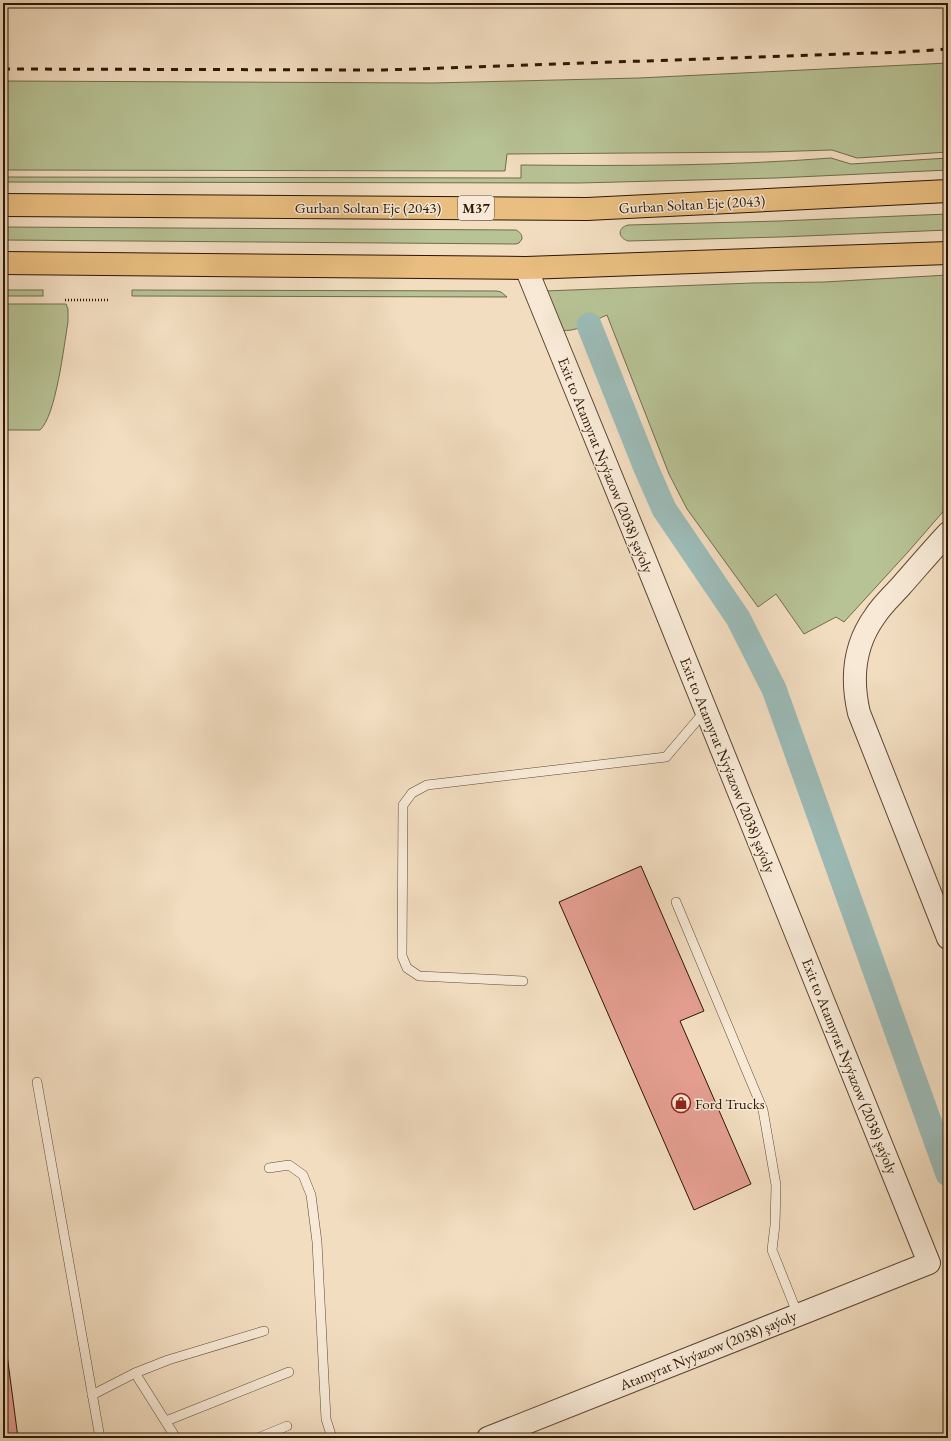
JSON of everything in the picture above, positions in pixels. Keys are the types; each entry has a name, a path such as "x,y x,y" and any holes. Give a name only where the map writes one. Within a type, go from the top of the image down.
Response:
{"highway":[{"name":"Gurban Soltan Eje (2043)","path":"3,205 587,209 948,191"},
{"path":"3,263 526,268 948,253"}],"street":[{"name":"Exit to Atamyrat Nyýazow (2038) şaýoly","path":"526,268 929,1263"},
{"path":"948,533 874,616 863,636 854,673 855,694 859,713 948,938"},
{"name":"Atamyrat Nyýazow (2038) şaýoly","path":"488,1438 929,1263"}],"lane":[{"path":"523,981 419,976 407,968 402,956 403,804 412,793 427,785 666,757 706,710"},
{"path":"676,902 763,1110 776,1185 775,1226 772,1250 798,1315"},
{"path":"37,1082 100,1438"},
{"path":"269,1168 289,1165 303,1175 311,1195 317,1242 326,1419 332,1438"},
{"path":"92,1395 135,1373 168,1360 264,1331"},
{"path":"166,1421 289,1372"},
{"path":"135,1373 176,1438"},
{"path":"258,1438 287,1426"}],"path":[{"path":"65,300 110,300"}],"green space":[{"path":"948,63 948,152 857,158 832,150 507,154 505,171 3,170 3,81 433,83 639,78"},
{"path":"831,158 851,164 948,158 948,170 776,178 579,183 3,182 3,177 521,178 521,165 676,165 754,163"},
{"path":"948,214 948,230 780,237 628,241 622,238 620,233 624,226 628,225 780,221"},
{"path":"3,227 516,230 522,236 522,239 516,244 3,240"},
{"path":"948,275 948,506 844,622 836,617 804,634 776,594 758,607 687,509 669,474 607,315 576,329 557,329 545,291 752,283 824,282"},
{"path":"3,290 43,290 43,296 3,296"},
{"path":"132,290 497,291 501,292 507,297 132,296"},
{"path":"3,304 66,304 68,309 68,322 62,363 55,396 46,422 40,430 3,430"}],"building":[{"name":"Ford Trucks","path":"641,866 704,1011 680,1021 751,1184 694,1210 559,902"},
{"path":"3,1324 18,1438 3,1438"}],"waterway":[{"path":"589,325 664,509 738,618 774,689 948,1174"}],"railway":[{"path":"3,69 384,70 903,52 948,49"}],"place":[{"name":"Ford Trucks","path":"681,1103"}]}
